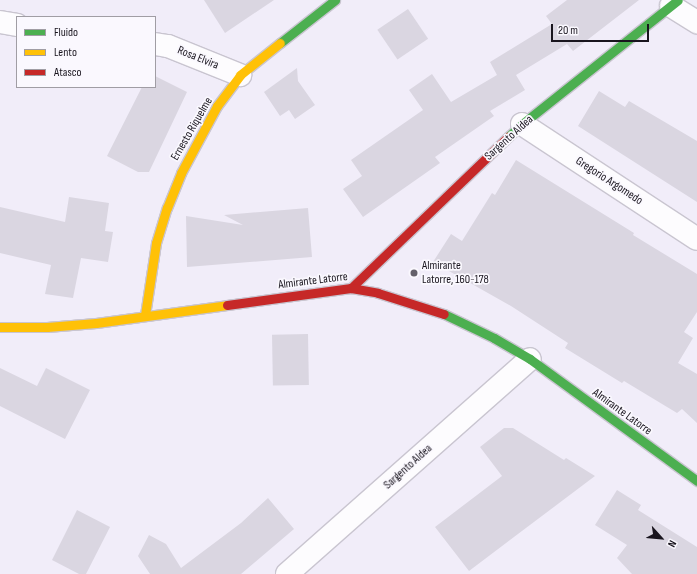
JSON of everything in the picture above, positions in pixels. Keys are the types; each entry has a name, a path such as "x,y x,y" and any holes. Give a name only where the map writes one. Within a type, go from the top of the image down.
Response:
{"street":[{"name":"Ernesto Riquelme","path":"145,315 156,243 167,208 181,173 217,106 240,75 335,0"},
{"path":"674,3 697,22"},
{"name":"Sargento Aldea","path":"351,288 522,124 674,3"},
{"path":"0,22 16,25"},
{"name":"Rosa Elvira","path":"156,44 168,46 240,75"},
{"name":"Gregorio Argomedo","path":"522,124 697,239"},
{"name":"Almirante Latorre","path":"0,327 47,327 89,324 145,315 351,288 405,301 457,319 494,338 530,359 697,481"},
{"name":"Sargento Aldea","path":"287,574 530,359"}],"building":[{"path":"204,0 274,0 225,33"},
{"path":"567,0 639,0 573,51 567,44 516,75 525,90 490,111 494,116 435,157 440,163 363,217 343,189 362,176 351,160 423,110 409,90 432,74 451,102 497,75 490,62 552,24 546,16"},
{"path":"408,9 428,39 397,60 377,30"},
{"path":"297,68 298,81 315,105 295,119 289,110 280,116 264,92"},
{"path":"156,76 187,92 149,172 138,172 107,156 141,88 156,88"},
{"path":"599,91 625,107 629,101 697,141 697,202 578,126"},
{"path":"516,160 697,274 697,312 684,332 693,338 678,363 697,374 697,423 682,409 677,413 624,381 622,383 565,348 568,343 511,306 433,262 451,234 462,241 492,193 495,195"},
{"path":"69,197 109,203 105,231 113,232 108,262 81,258 73,298 45,294 51,265 0,253 0,207 65,222"},
{"path":"308,208 312,257 187,267 186,216 243,225 224,215"},
{"path":"308,334 309,385 273,386 272,335"},
{"path":"0,368 37,386 46,368 90,390 65,439 0,406"},
{"path":"504,428 513,428 564,460 566,458 595,476 469,571 435,527 502,476 480,447"},
{"path":"617,490 641,505 638,510 697,547 697,574 632,574 617,558 627,545 595,525"},
{"path":"268,498 294,529 241,574 150,574 138,556 149,535 166,544 181,568 241,523"},
{"path":"77,510 110,527 86,574 79,574 52,560"}],"traffic: fast":[{"path":"280,43 335,0"},
{"path":"508,137 522,124 678,0"},
{"path":"444,314 494,338 530,359 697,481"}],"traffic: slow":[{"path":"145,315 156,243 167,208 181,173 217,106 240,75 280,43"},
{"path":"0,327 47,327 96,323 227,305"}],"traffic: jam":[{"path":"351,288 508,137"},
{"path":"227,305 351,288 378,293 444,314"}],"place":[{"name":"Almirante Latorre, 160-178","path":"414,273"}]}
